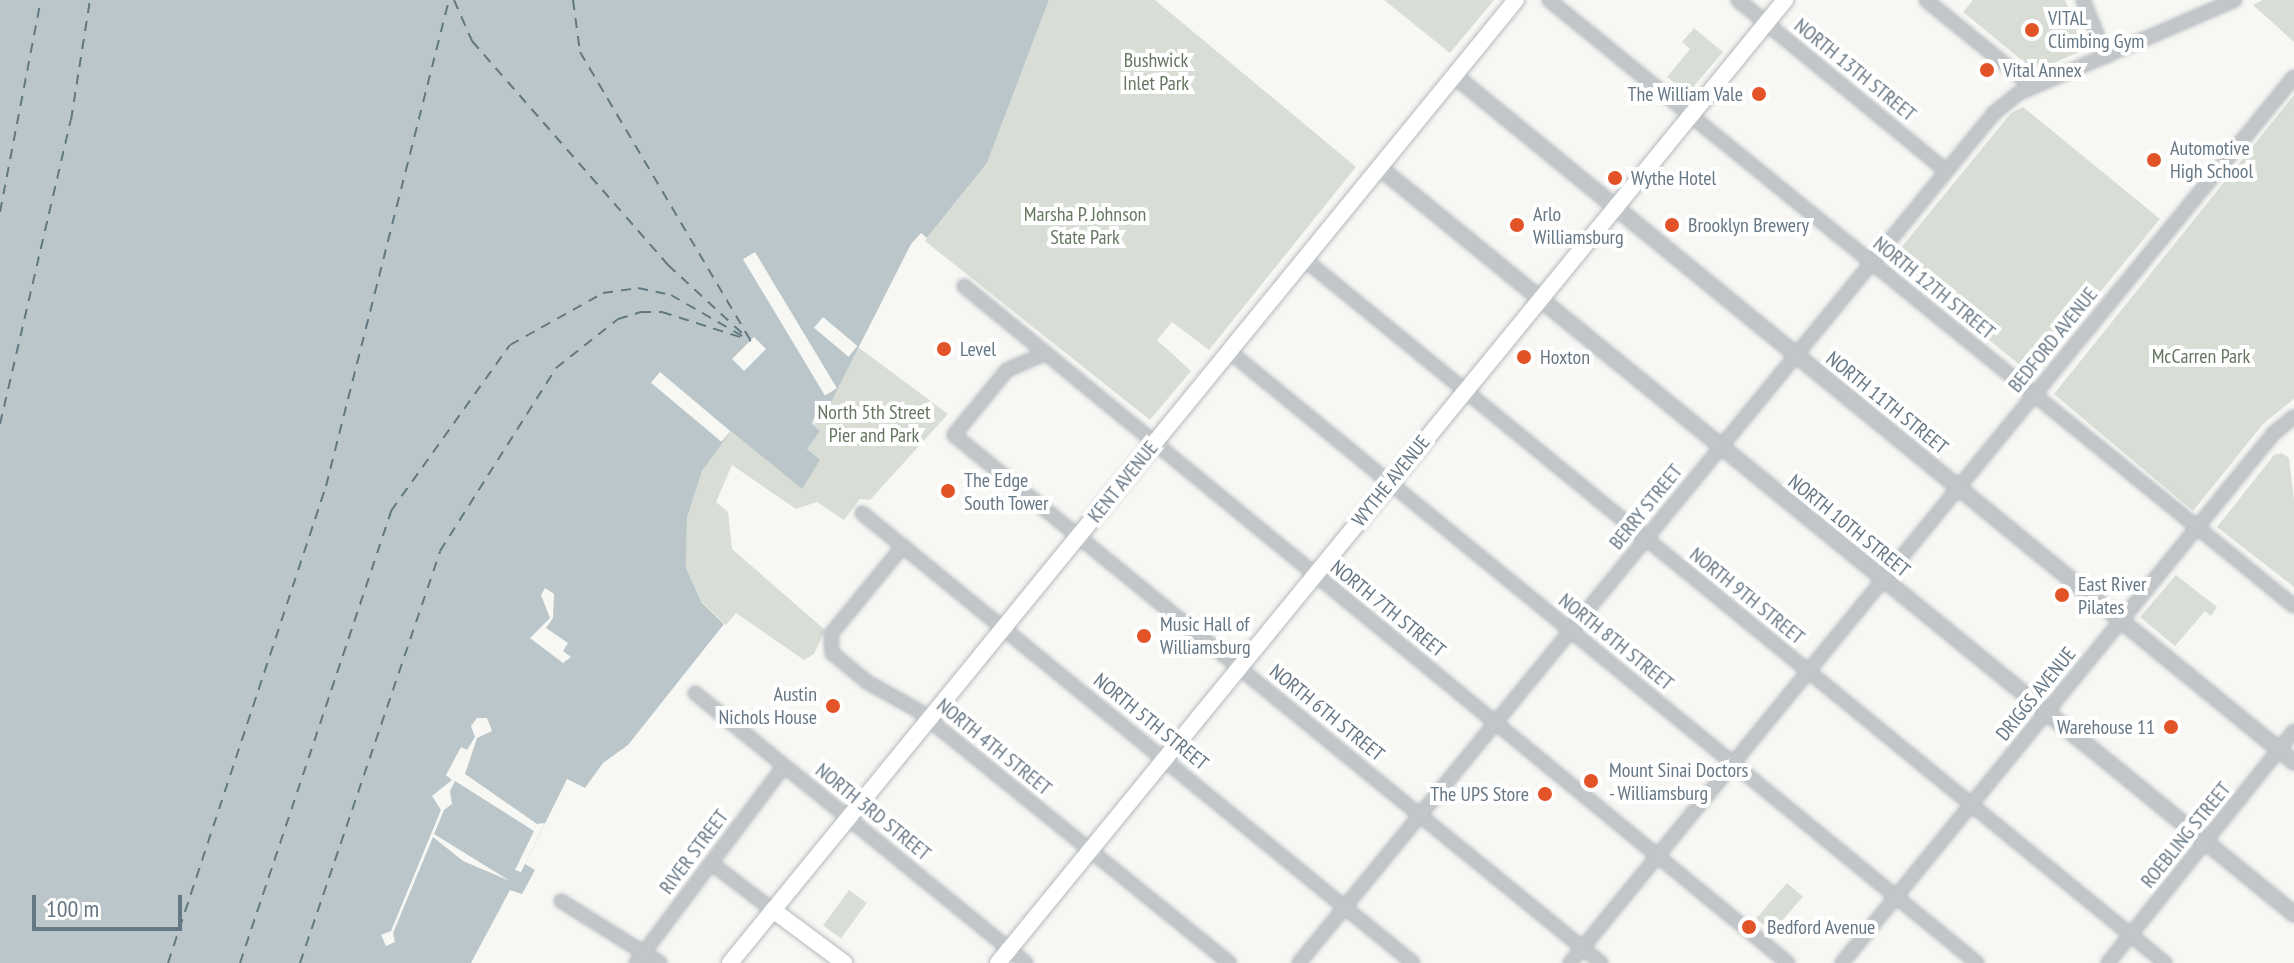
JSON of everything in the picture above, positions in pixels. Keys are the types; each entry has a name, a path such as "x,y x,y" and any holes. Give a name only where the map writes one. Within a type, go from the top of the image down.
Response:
{"main road":[{"name":"KENT AVENUE","path":"730,963 1516,0"},
{"name":"WYTHE AVENUE","path":"998,963 1785,0"},
{"path":"773,910 844,963"}],"street":[{"name":"NORTH 12TH STREET","path":"1549,0 2294,606"},
{"name":"NORTH 13TH STREET","path":"1738,0 1946,171"},
{"path":"1926,0 2033,87"},
{"path":"2083,0 2106,57"},
{"name":"BERRY STREET","path":"1299,963 2004,103 2214,4 2235,0"},
{"name":"NORTH 11TH STREET","path":"1455,76 2294,762"},
{"name":"BEDFORD AVENUE","path":"1570,963 2294,77"},
{"name":"NORTH 10TH STREET","path":"1380,168 2294,914"},
{"name":"NORTH 9TH STREET","path":"1304,259 2165,963"},
{"name":"NORTH 7TH STREET","path":"964,286 1788,963"},
{"name":"NORTH 8TH STREET","path":"1230,352 1977,963"},
{"name":"NORTH 6TH STREET","path":"1046,353 1007,370 954,435 1601,963"},
{"name":"DRIGGS AVENUE","path":"1842,963 2274,433 2294,417"},
{"name":"NORTH 5TH STREET","path":"862,513 1413,963"},
{"name":"NORTH 4TH STREET","path":"903,546 836,628 829,646 867,682 929,720 1229,963"},
{"name":"NORTH 3RD STREET","path":"695,693 1026,963"},
{"name":"ROEBLING STREET","path":"2108,963 2294,731"},
{"name":"RIVER STREET","path":"640,958 784,766"},
{"path":"711,863 773,910"},
{"path":"561,901 640,958 660,963"}],"green space":[{"name":"Marsha P. Johnson State Park","path":"1049,0 1155,0 1356,167 1209,350 1172,322 1157,340 1191,371 1150,420 925,241 987,163"},
{"path":"1384,0 1494,0 1450,53"},
{"name":"VITAL Climbing Gym","path":"1973,0 2065,0 2086,49 2035,71 1963,12"},
{"path":"2263,0 2294,0 2294,42 2253,5"},
{"path":"1694,28 1723,52 1688,93 1667,77 1690,49 1682,42"},
{"name":"McCarren Park","path":"2294,95 2294,399 2263,424 2193,511 2054,394"},
{"path":"2023,107 2160,219 2032,375 1891,260 2011,113"},
{"name":"North 5th Street Pier and Park","path":"858,347 948,414 870,500 860,499 844,520 817,502 796,509 732,465 716,502 728,512 732,549 825,630 814,654 804,660 736,613 726,625 702,602 686,568 687,518 702,471 722,442 660,372 807,449 819,405 838,388"},
{"path":"2282,453 2289,458 2294,500 2294,587 2217,527 2274,455"},
{"path":"2176,575 2217,607 2211,616 2205,611 2175,646 2140,617"},
{"path":"1787,883 1803,897 1772,932 1756,918"},
{"path":"849,890 867,903 841,939 823,926"}],"shaded area":[{"path":"0,0 1049,0 987,163 927,238 921,233 911,244 831,402 819,405 812,424 820,431 807,449 820,460 802,489 731,431 702,471 687,518 686,568 702,603 724,624 628,745 603,763 585,788 567,779 525,864 535,870 522,894 510,890 471,963 0,963"}],"pier":[{"path":"755,252 837,388 825,396 743,259"},
{"path":"823,317 857,346 848,357 814,328"},
{"path":"754,337 766,349 744,371 732,359"},
{"path":"660,372 730,431 721,442 651,383"},
{"path":"545,588 554,594 553,618 546,628 568,643 563,651 571,657 563,663 530,638 550,618 541,595"},
{"path":"477,718 487,718 492,731 477,738 465,774 537,824 545,823 521,872 515,870 534,831 455,781 450,791 452,804 444,810 434,834 510,881 463,861 433,837 393,933 395,942 386,946 381,935 391,931 441,810 432,796 452,780 446,775 461,747 467,750 475,737 471,726"}],"ferry route":[{"path":"0,212 41,0"},
{"path":"0,424 71,120 90,0"},
{"path":"168,963 326,486 449,0"},
{"path":"454,0 472,41 668,265 744,335"},
{"path":"573,0 580,52 750,340"},
{"path":"240,963 391,511 510,345 603,293 638,288 671,295 751,341"},
{"path":"300,963 440,551 556,368 618,319 641,312 662,312 746,339"}],"place":[{"name":"VITAL Climbing Gym","path":"2032,30"},
{"name":"Vital Annex","path":"1987,70"},
{"name":"The William Vale","path":"1759,94"},
{"name":"Automotive High School","path":"2154,160"},
{"name":"Wythe Hotel","path":"1615,178"},
{"name":"Arlo Williamsburg","path":"1517,225"},
{"name":"Brooklyn Brewery","path":"1672,225"},
{"name":"Level","path":"944,349"},
{"name":"Hoxton","path":"1524,357"},
{"name":"The Edge South Tower","path":"948,491"},
{"name":"East River Pilates","path":"2062,595"},
{"name":"Music Hall of Williamsburg","path":"1144,636"},
{"name":"Austin Nichols House","path":"833,706"},
{"name":"Warehouse 11","path":"2171,727"},
{"name":"Mount Sinai Doctors - Williamsburg","path":"1591,781"},
{"name":"The UPS Store","path":"1545,794"},
{"name":"Bedford Avenue","path":"1749,927"}],"park label":[{"name":"Bushwick Inlet Park","path":"1156,72"}]}
